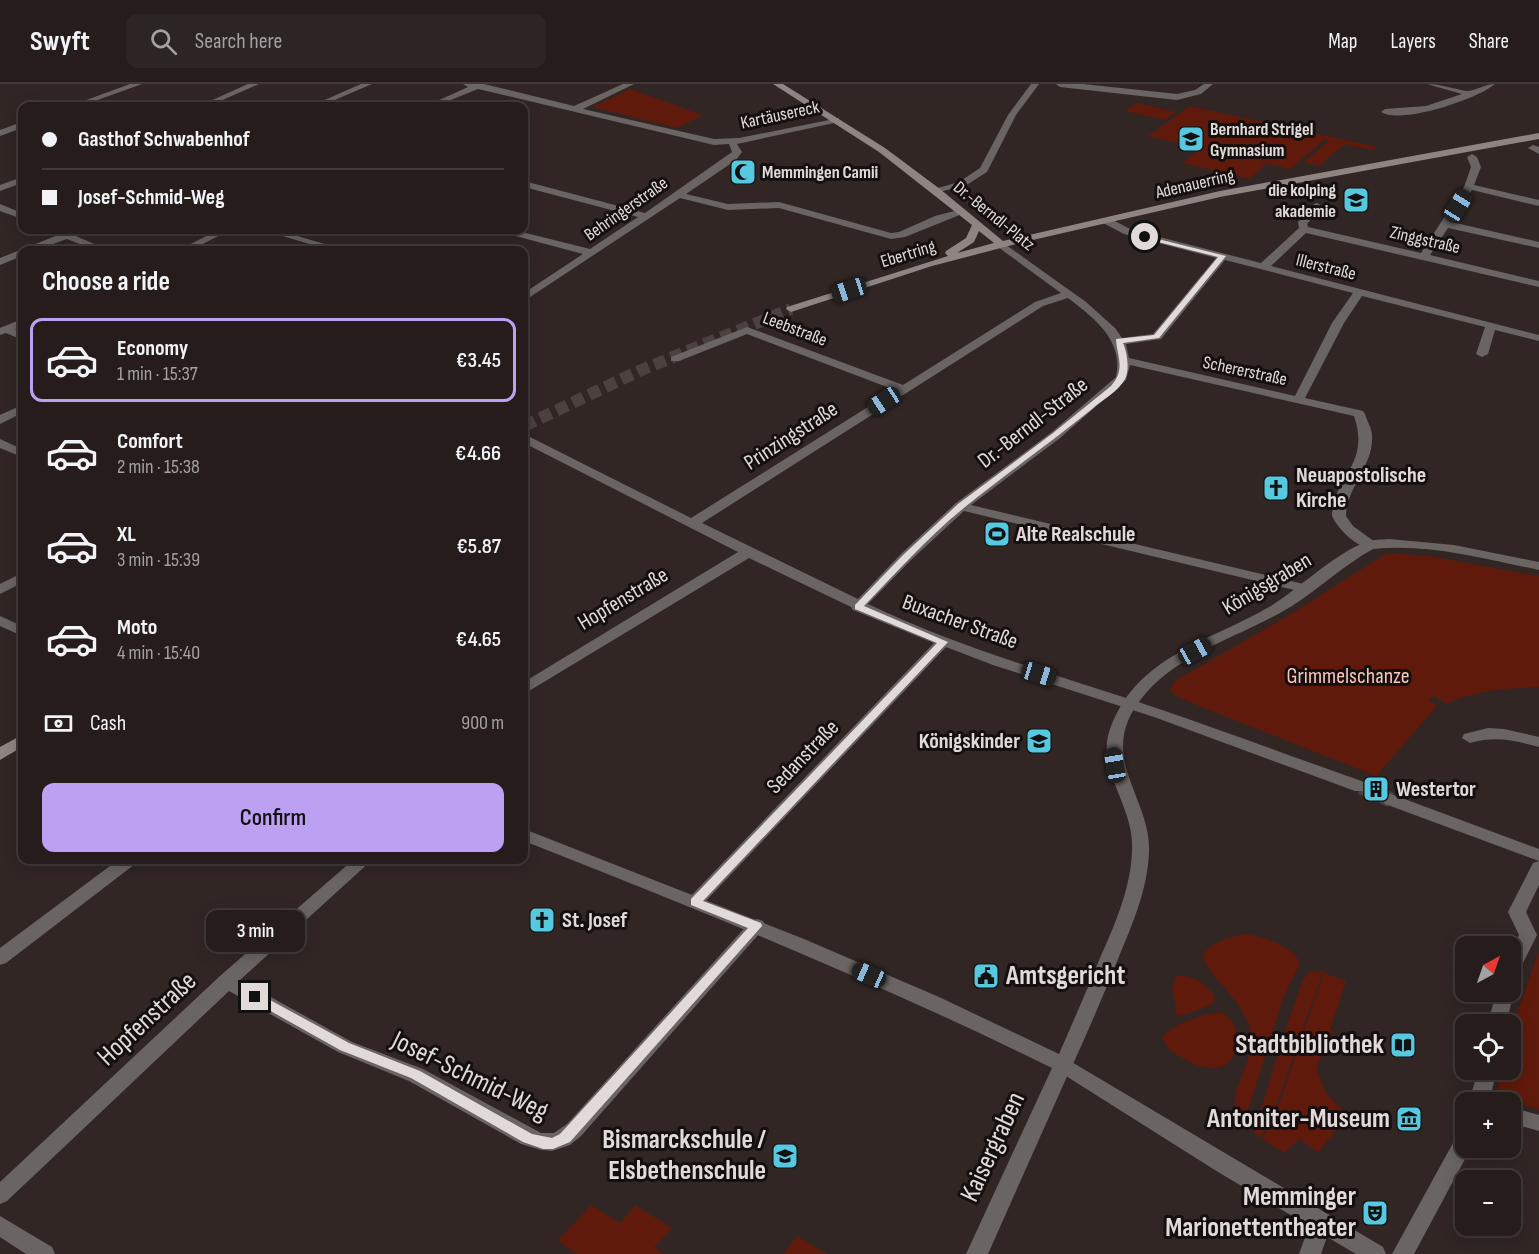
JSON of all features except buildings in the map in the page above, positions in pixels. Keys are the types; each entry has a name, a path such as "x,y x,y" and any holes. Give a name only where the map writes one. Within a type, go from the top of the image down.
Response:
{"main road":[{"name":"Dr.-Berndl-Platz","path":"777,84 882,150 937,191 1002,245"},
{"name":"Adenauerring","path":"1002,245 1220,194 1539,136"},
{"path":"928,264 959,249 970,240 977,225"},
{"name":"Ebertring","path":"791,309 928,264 1002,245"},
{"path":"0,755 18,743"}],"street":[{"path":"86,102 138,84"},
{"path":"212,102 255,84"},
{"path":"325,102 368,84"},
{"path":"575,110 630,84"},
{"path":"937,191 962,184 984,170 1012,115 1035,84"},
{"path":"1060,84 1162,96 1190,95 1207,86"},
{"path":"1431,84 1470,94"},
{"path":"1385,112 1419,110 1470,94 1491,84"},
{"path":"439,102 475,85"},
{"name":"Kartäusereck","path":"475,85 703,140 732,142 836,120"},
{"path":"0,119 18,124"},
{"path":"0,133 18,126"},
{"name":"Behringerstraße","path":"528,295 736,155 737,152 732,142"},
{"path":"1424,256 1469,187 1476,167 1473,157"},
{"path":"0,188 18,181"},
{"path":"528,185 646,216"},
{"path":"1469,187 1539,203"},
{"path":"676,194 728,207 779,205 891,236 901,235 939,218 962,212"},
{"path":"1262,268 1304,229 1302,224 1317,206"},
{"path":"0,207 18,214"},
{"name":"Illerstraße","path":"1107,221 1128,232 1539,338"},
{"path":"1445,224 1539,245"},
{"name":"Zinggstraße","path":"1304,229 1539,284"},
{"path":"34,246 53,234"},
{"path":"65,234 94,246"},
{"path":"192,246 217,234"},
{"path":"282,234 325,246"},
{"path":"518,234 591,254"},
{"name":"Dr.-Berndl-Platz","path":"1002,245 1068,294"},
{"path":"0,262 18,255"},
{"path":"1118,341 1156,337 1223,256"},
{"path":"1298,401 1338,323 1359,292"},
{"path":"1068,294 1102,323 1118,341 1124,360"},
{"name":"Prinzingstraße","path":"692,524 1039,304 1068,294"},
{"path":"3,331 18,324"},
{"path":"1482,354 1491,326"},
{"name":"Leebstraße","path":"675,359 747,330 904,389"},
{"path":"3,331 18,336"},
{"name":"Schererstraße","path":"1124,360 1359,414 1366,434 1365,445 1354,478 1341,501 1339,516 1342,523 1370,545"},
{"name":"Dr.-Berndl-Straße","path":"858,607 906,556 961,506 1056,435 1114,387 1122,378 1124,360"},
{"path":"0,420 18,412"},
{"name":"Buxacher Straße","path":"528,442 858,607 943,642 1130,704 1361,788"},
{"path":"0,443 18,451"},
{"path":"961,506 1307,589"},
{"path":"1370,545 1384,543 1418,545 1539,566"},
{"name":"Königsgraben","path":"1065,1066 1129,909 1140,867 1138,821 1115,765 1113,751 1114,740 1130,704 1147,682 1158,673 1207,644 1288,603 1370,545"},
{"name":"Hopfenstraße","path":"528,686 748,552"},
{"path":"0,590 18,579"},
{"path":"0,620 18,630"},
{"name":"Sedanstraße","path":"695,902 943,642"},
{"path":"1470,738 1488,731 1539,742"},
{"path":"1391,800 1539,855"},
{"path":"528,837 757,926 891,984 1065,1066 1321,1224 1375,1254"},
{"path":"0,958 124,864"},
{"name":"Hopfenstraße","path":"0,1194 227,981 357,864"},
{"path":"1521,949 1528,935 1516,912 1539,867"},
{"name":"Josef-Schmid-Weg","path":"227,981 345,1047 416,1075 528,1138 543,1144 553,1144 574,1130 757,926"},
{"name":"Kaisergraben","path":"977,1254 1026,1140 1065,1066"},
{"path":"1521,1118 1539,1123"},
{"path":"1403,1254 1455,1158"},
{"path":"1310,1254 1321,1224"},
{"path":"0,1225 44,1254"}],"green space":[{"path":"630,89 703,115 677,128 593,107"},
{"path":"1137,103 1176,112 1165,120 1125,111"},
{"path":"1190,106 1377,147 1373,150 1344,144 1319,166 1304,162 1329,141 1325,139 1290,169 1257,161 1266,164 1249,179 1182,163 1200,148 1148,136"},
{"name":"Grimmelschanze","path":"1387,553 1429,556 1539,576 1539,687 1491,691 1446,704 1434,696 1428,699 1437,706 1376,776 1173,694 1170,689 1175,681 1294,612"},
{"path":"1247,934 1285,947 1297,957 1300,963 1284,996 1243,1126 1235,1124 1235,1100 1251,1046 1250,1029 1240,1008 1206,964 1203,955 1211,946 1222,940"},
{"path":"1539,951 1539,1109 1521,1104 1521,1092 1497,1092 1499,1080 1521,1080 1521,1014 1516,1014"},
{"path":"1323,972 1271,1121 1260,1138 1254,1132 1283,1037 1302,982 1308,973"},
{"path":"1324,973 1346,981 1330,1029 1333,1031 1316,1068 1326,1093 1348,1116 1318,1152 1299,1139 1284,1153 1262,1139 1273,1121"},
{"path":"1175,977 1191,977 1204,984 1215,996 1213,1004 1181,1016 1176,1014 1172,990"},
{"path":"1218,1012 1228,1017 1234,1026 1237,1038 1236,1050 1230,1060 1220,1067 1206,1068 1186,1060 1172,1051 1162,1038 1180,1024"},
{"path":"591,1205 620,1223 635,1205 672,1228 654,1247 664,1254 577,1254 558,1241"},
{"path":"797,1236 827,1254 783,1254"}],"tunnel":[{"path":"528,424 639,371 791,309"},
{"path":"1361,787 1391,800"}],"place":[{"name":"Bernhard Strigel Gymnasium","path":"1191,139"},
{"name":"Memmingen Camii","path":"743,172"},
{"name":"die kolping akademie","path":"1356,200"},
{"name":"Neuapostolische Kirche","path":"1276,488"},
{"name":"Alte Realschule","path":"997,534"},
{"name":"Königskinder","path":"1039,741"},
{"name":"Westertor","path":"1376,789"},
{"name":"St. Josef","path":"542,920"},
{"name":"Amtsgericht","path":"986,976"},
{"name":"Stadtbibliothek","path":"1403,1045"},
{"name":"Antoniter-Museum","path":"1409,1119"},
{"name":"Bismarckschule / Elsbethenschule","path":"785,1156"},
{"name":"Memminger Marionettentheater","path":"1375,1213"}],"route":[{"path":"255,997 345,1047 416,1075 528,1138 543,1144 553,1144 565,1138 757,926 695,902 943,642 858,607 906,556 961,506 1056,435 1114,387 1124,372 1122,349 1118,341 1156,337 1223,256 1145,237"}]}
